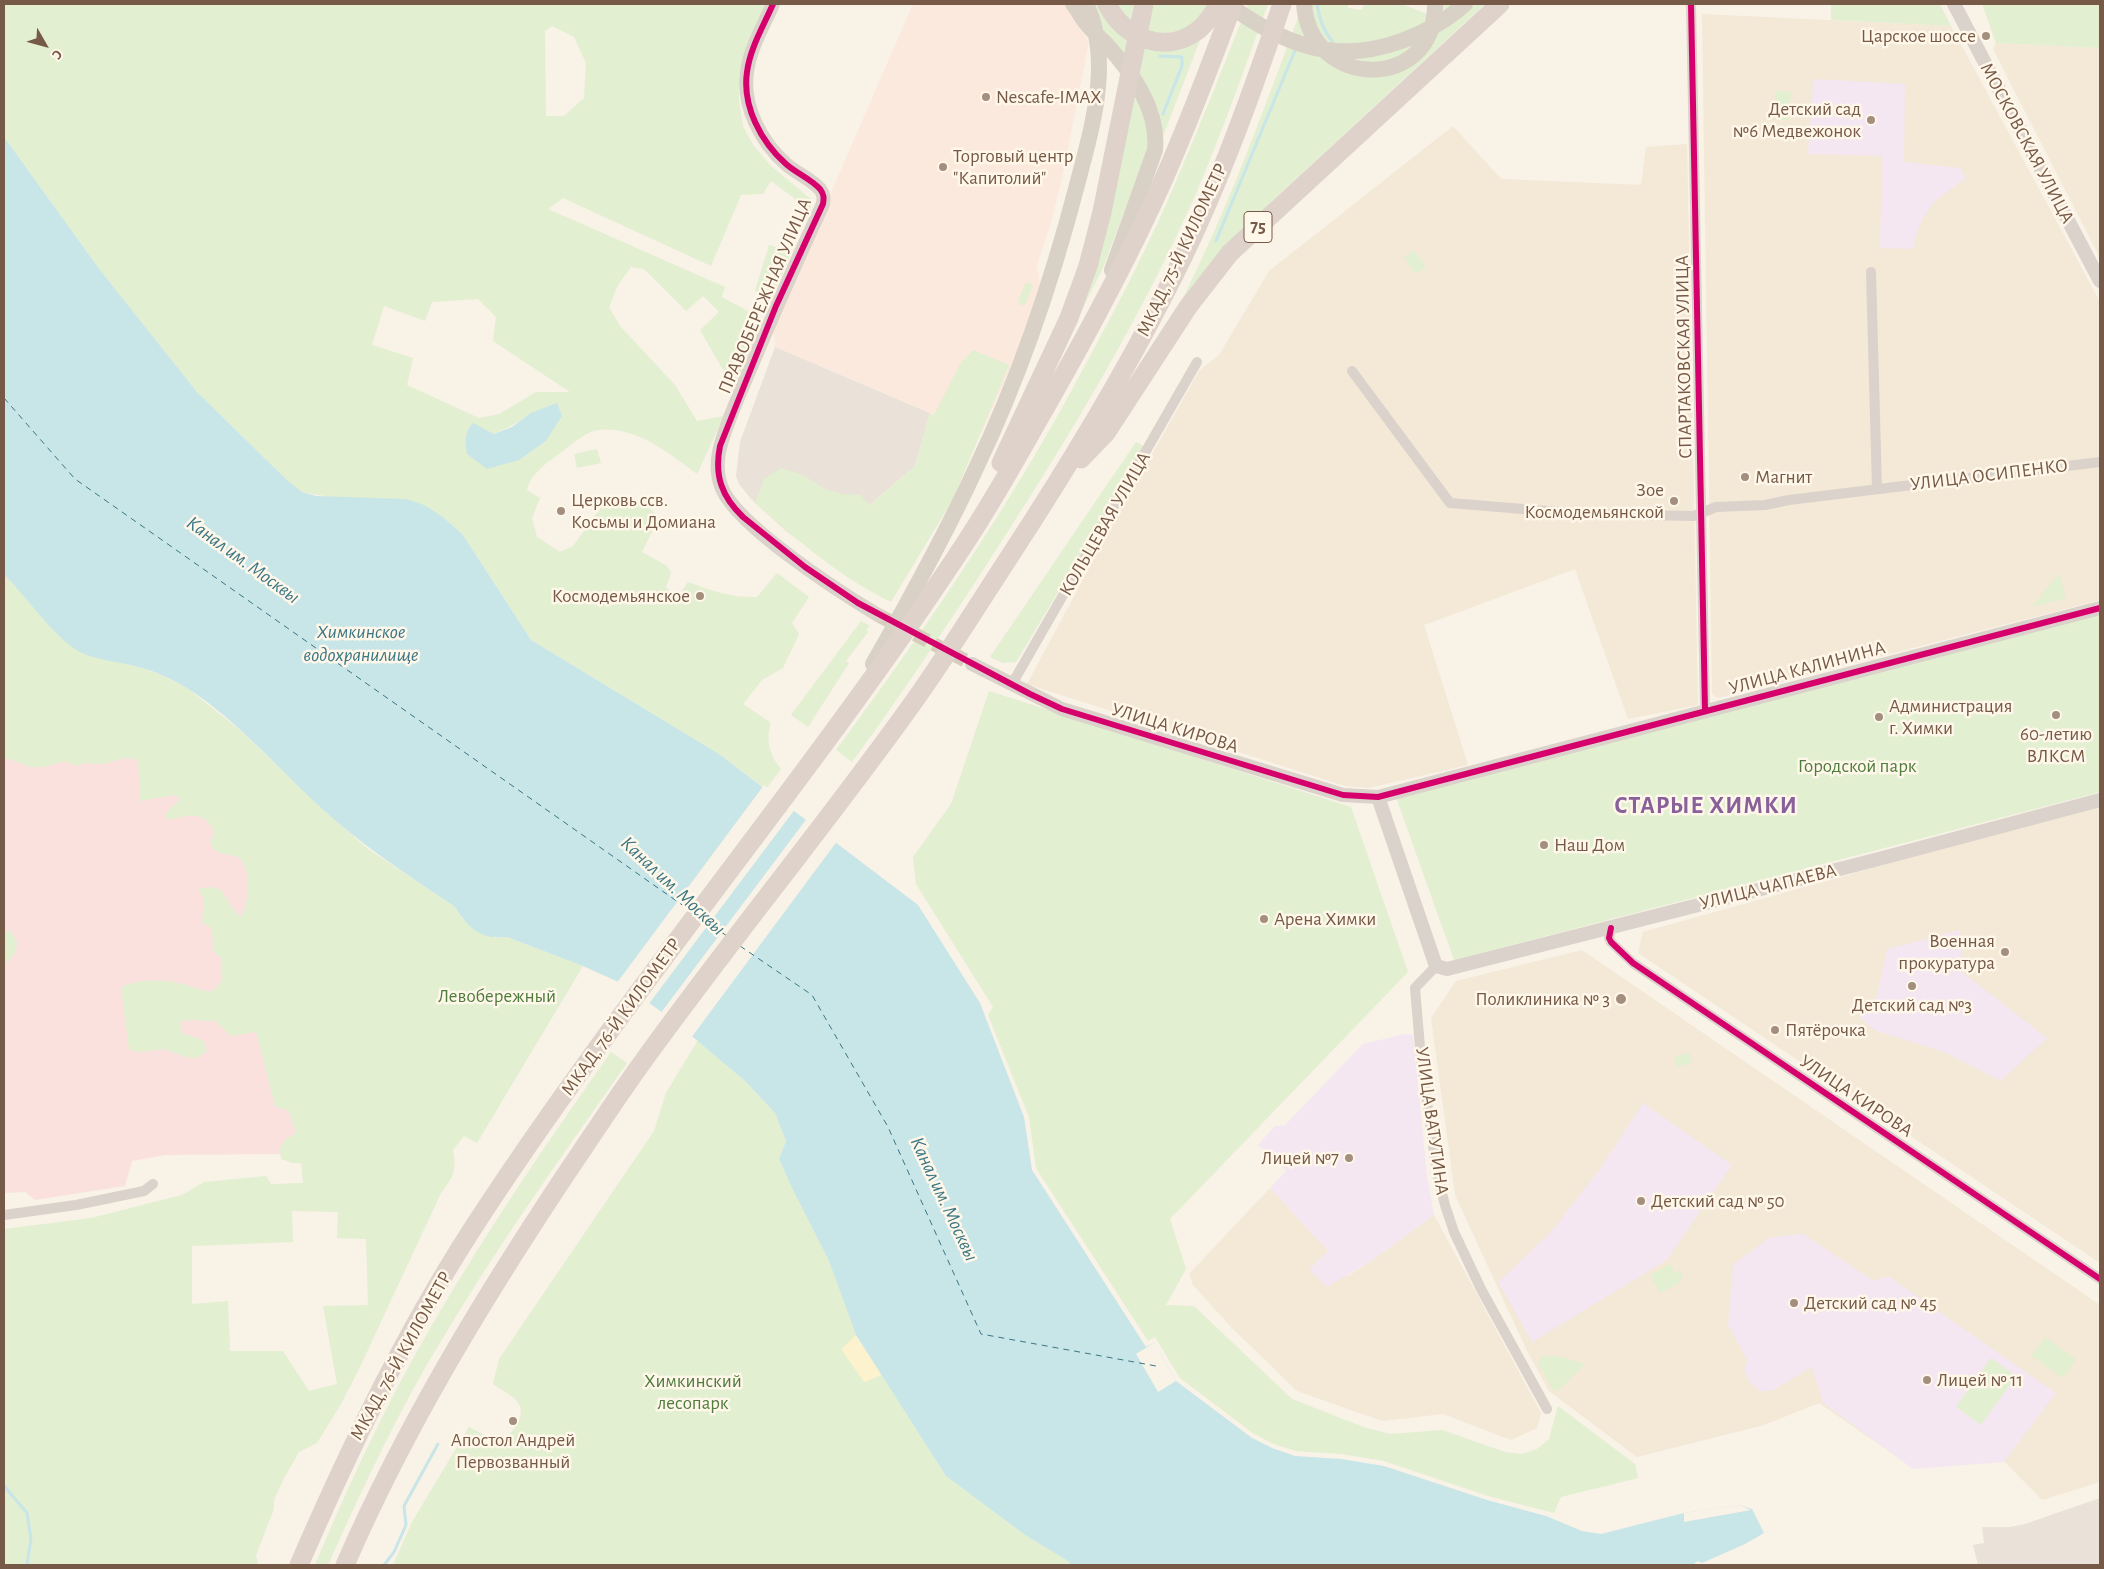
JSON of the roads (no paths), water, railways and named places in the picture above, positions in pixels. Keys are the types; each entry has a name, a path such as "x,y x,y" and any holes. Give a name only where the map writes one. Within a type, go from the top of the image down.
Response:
{"highway":[{"path":"1107,4 1115,18 1125,28 1140,38 1154,42 1170,42 1186,38 1198,30 1219,4"},
{"path":"956,557 1069,318 1088,266 1144,4"},
{"path":"1092,324 1162,182 1233,4"},
{"name":"МКАД, 75-Й КИЛОМЕТР","path":"1056,485 1092,426 1166,291 1209,200 1246,107 1282,4"},
{"name":"75","path":"1056,485 1106,433 1188,307 1230,253 1500,4"},
{"name":"МКАД, 76-Й КИЛОМЕТР","path":"299,1565 371,1406 417,1321 481,1217 607,1034 843,719 956,557 1024,447 1092,324"},
{"path":"345,1565 372,1506 459,1342 514,1252 643,1061 916,699 1056,485"}],"main road":[{"path":"1073,4 1086,23 1108,46 1140,90 1154,120 1156,136 1154,150 1139,198 1092,324"},
{"path":"843,719 978,466 1006,400 1058,256 1092,123 1098,88 1099,54 1094,24 1086,4"},
{"path":"1227,4 1283,37 1316,48 1340,51 1372,48 1409,37 1438,24 1466,4"},
{"path":"1304,4 1308,25 1318,44 1336,60 1346,65 1366,70 1378,70 1395,65 1416,52 1430,32 1434,21 1435,4"}],"street":[{"name":"ПРАВОБЕРЕЖНАЯ УЛИЦА","path":"773,4 759,36 747,72 750,107 761,134 773,152 787,165 818,187 823,194 823,204 787,282 742,388 720,446 718,473 724,493 743,517 806,567 878,615"},
{"name":"СПАРТАКОВСКАЯ УЛИЦА","path":"1691,4 1705,710"},
{"name":"МОСКОВСКАЯ УЛИЦА","path":"1954,4 2100,281"},
{"path":"1871,272 1877,489"},
{"name":"КОЛЬЦЕВАЯ УЛИЦА","path":"1012,684 1197,362"},
{"name":"УЛИЦА ОСИПЕНКО","path":"1352,371 1450,503 1584,514 1694,516 1716,507 1765,505 1789,500 2100,462"},
{"name":"УЛИЦА КАЛИНИНА","path":"1378,796 2100,608"},
{"name":"УЛИЦА КИРОВА","path":"972,664 1062,709 1343,796 1378,796"},
{"path":"1378,796 1436,966"},
{"name":"УЛИЦА ЧАПАЕВА","path":"1436,966 1448,969 1875,860 1974,832 2100,800"},
{"name":"УЛИЦА КИРОВА","path":"1611,928 1609,938 1611,942 1632,963 2100,1279"},
{"name":"УЛИЦА ВАТУТИНА","path":"1436,966 1416,988 1423,1068 1437,1174 1443,1198 1454,1232 1482,1289 1547,1409"},
{"path":"4,1215 76,1206 144,1191 153,1184"}],"water":[{"name":"Химкинское водохранилище","path":"4,137 100,270 197,392 288,481 302,492 316,496 406,499 424,505 443,517 463,535 531,640 719,754 918,905 980,1003 1024,1117 1032,1170 1146,1347 1154,1343 1176,1381 1252,1438 1272,1448 1295,1456 1341,1459 1384,1466 1487,1500 1546,1516 1582,1531 1601,1534 1684,1513 1739,1505 1752,1509 1764,1533 1745,1544 1702,1563 1698,1561 1692,1565 1071,1565 1068,1561 1025,1535 946,1476 856,1335 829,1261 779,1159 786,1141 775,1113 745,1081 674,1021 623,984 583,966 507,937 490,937 470,927 455,907 351,834 238,728 204,700 187,688 157,673 94,657 70,646 4,574"},
{"path":"557,403 562,416 546,441 519,460 487,469 467,454 467,434 473,423 494,434 512,427 531,413"}],"waterway":[{"path":"1317,4 1322,24 1333,42"},
{"path":"1216,241 1296,48"},
{"path":"1160,56 1182,57 1182,66 1163,114"},
{"path":"384,1565 394,1552 406,1525 404,1506 438,1444"},
{"path":"4,1486 27,1513 31,1539 27,1565"}],"tunnel":[{"path":"878,615 972,664"}],"place":[{"name":"Царское шоссе","path":"1986,36"},
{"name":"Nescafe-IMAX","path":"986,97"},
{"name":"Детский сад №6 Медвежонок","path":"1871,120"},
{"name":"Торговый центр \"Капитолий\"","path":"943,167"},
{"name":"Магнит","path":"1745,477"},
{"name":"Зое Космодемьянской","path":"1674,501"},
{"name":"Церковь ссв. Косьмы и Домиана","path":"561,511"},
{"name":"Космодемьянское","path":"700,596"},
{"name":"60-летию ВЛКСМ","path":"2056,715"},
{"name":"Администрация г. Химки","path":"1879,717"},
{"name":"Наш Дом","path":"1544,845"},
{"name":"Арена Химки","path":"1264,919"},
{"name":"Военная прокуратура","path":"2005,952"},
{"name":"Детский сад №3","path":"1912,986"},
{"name":"Поликлиника № 3","path":"1621,999"},
{"name":"Пятёрочка","path":"1775,1030"},
{"name":"Лицей №7","path":"1349,1158"},
{"name":"Детский сад № 50","path":"1641,1201"},
{"name":"Детский сад № 45","path":"1794,1303"},
{"name":"Лицей № 11","path":"1927,1380"},
{"name":"Апостол Андрей Первозванный","path":"513,1421"}],"district":[{"name":"СТАРЫЕ ХИМКИ","path":"1706,806"}],"water label":[{"name":"Канал им. Москвы","path":"243,560"},
{"name":"Канал им. Москвы","path":"673,886"},
{"name":"Канал им. Москвы","path":"944,1199"}],"park label":[{"name":"Городской парк","path":"1857,766"},
{"name":"Левобережный","path":"497,996"},
{"name":"Химкинский лесопарк","path":"693,1392"}]}
